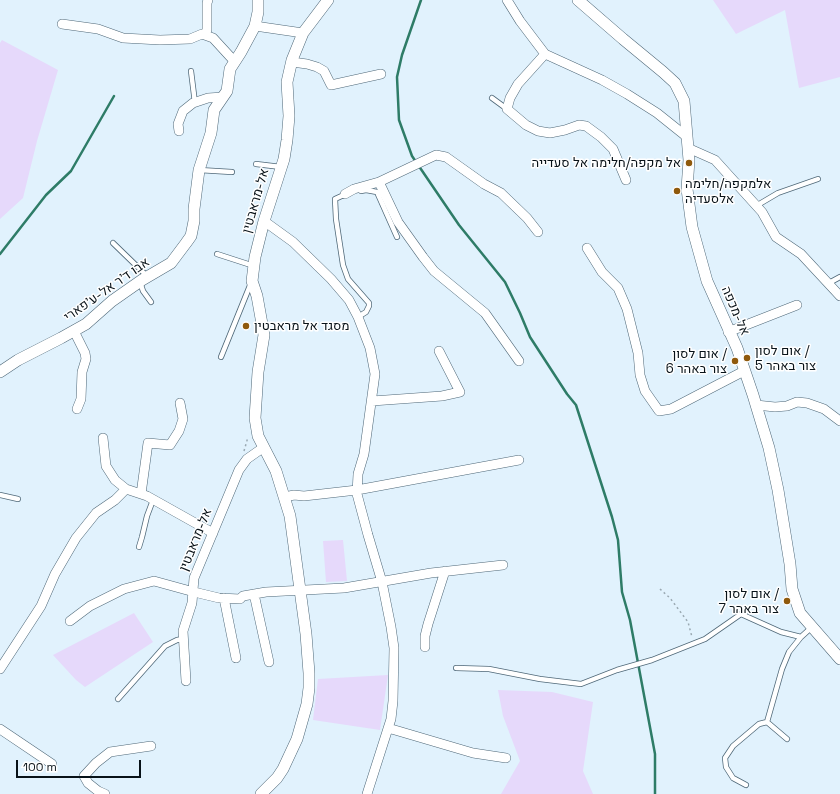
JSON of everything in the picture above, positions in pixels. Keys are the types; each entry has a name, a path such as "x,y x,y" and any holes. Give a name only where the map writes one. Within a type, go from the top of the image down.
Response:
{"street":[{"path":"207,30 208,0"},
{"name":"אבו ד'ר אל-ע'פארי","path":"0,372 24,357 86,324 112,301 145,278 172,262 191,236 199,170 211,133 214,110 227,91 230,69 255,26 258,12 258,0"},
{"name":"אל-מראבטין","path":"261,794 277,778 291,754 297,739 307,704 309,673 290,516 276,472 258,436 255,418 258,372 264,335 257,296 252,281 264,221 281,167 287,140 288,116 286,82 303,33 328,0"},
{"path":"506,0 545,54 602,80 627,94 657,114 687,142 715,160 762,212 776,237 801,254 840,296"},
{"name":"אל-מכפה","path":"578,0 650,60 675,83 684,101 689,160 687,190 692,227 707,281 728,332 737,348 769,448 778,490 790,564 792,589 800,613 840,659"},
{"path":"62,24 98,29 123,38 160,40 190,39 202,34 213,38 235,62"},
{"path":"255,26 303,33"},
{"path":"545,54 518,84 510,98 507,109 526,125 538,131 550,133 580,125 586,126 601,137 613,149 626,180"},
{"path":"292,62 308,64 324,71 331,85 381,74"},
{"path":"179,131 178,124 183,111 195,103 208,98 223,97"},
{"path":"345,194 354,189 379,182 436,155 446,157 484,184 501,193 528,218 538,232"},
{"path":"379,182 398,222 422,257 434,271 485,313 518,361"},
{"path":"264,221 293,242 332,279 350,300 370,348 375,374 364,454 358,474 357,494 382,582 394,648 393,701 391,719 367,794"},
{"path":"587,248 602,272 618,288 627,309 638,353 640,375 645,391 659,411 671,409 744,371"},
{"path":"728,332 796,305"},
{"path":"74,331 85,353 86,359 82,372 81,398 77,409"},
{"path":"372,401 442,396 460,392 440,351"},
{"path":"756,405 775,407 786,406 797,402 807,403 824,409 840,421"},
{"path":"141,494 148,443 170,445 179,432 183,419 180,404"},
{"path":"103,438 106,466 115,480 126,489 153,500 213,533"},
{"name":"אל-מראבטין","path":"186,680 183,631 192,603 194,578 239,470 247,459 264,447"},
{"path":"285,497 357,490 519,460"},
{"path":"0,669 42,606 55,574 76,538 96,513 115,500 126,489"},
{"path":"70,621 90,606 124,589 154,581 194,592 224,598 240,599 243,596 254,594 344,588 431,573 502,565"},
{"path":"425,647 425,636 428,624 445,571"},
{"path":"254,594 269,662"},
{"path":"224,598 236,658"},
{"path":"388,728 473,753 506,758"},
{"path":"0,729 52,764"},
{"path":"105,794 98,791 88,783 84,776 96,763 110,752 151,746"}],"lane":[{"path":"191,71 195,103"},
{"path":"492,98 507,109"},
{"path":"256,164 281,167"},
{"path":"199,170 232,172"},
{"path":"756,206 778,193 818,178"},
{"path":"358,317 366,312 369,303 348,279 341,259 335,199 345,194 366,190 377,192 397,237"},
{"path":"113,243 145,278 141,285 151,302"},
{"path":"217,254 254,266"},
{"path":"829,283 840,277"},
{"path":"221,357 252,281"},
{"path":"0,495 18,500"},
{"path":"139,547 153,500"},
{"path":"456,668 489,669 540,679 581,684 617,670 652,660 704,639 741,614 781,632 801,637"},
{"path":"767,722 782,669 789,652 801,637 812,627"},
{"path":"118,699 165,646 177,640 183,639"},
{"path":"767,722 787,738"},
{"path":"746,785 733,778 726,767 724,758 733,746 759,724 767,722"}],"path":[{"path":"243,455 249,434"},
{"path":"660,589 670,598 688,622 693,643"}],"shaded area":[{"path":"713,0 840,0 840,77 799,88 785,10 736,34"},
{"path":"2,40 58,70 37,141 23,198 0,219 0,43"},
{"path":"343,540 347,581 326,582 323,541"},
{"path":"134,613 153,642 85,687 76,680 53,655"},
{"path":"388,675 380,730 313,720 318,679"},
{"path":"498,690 552,692 593,702 583,771 593,794 501,794 520,761 503,716"}],"waterway":[{"path":"421,0 402,55 397,77 399,120 412,156 459,225 505,282 530,337 567,394 576,405 618,540 622,592 630,620 655,754 655,794"},
{"path":"0,254 46,195 71,171 114,96"}],"place":[{"name":"אל מקפה/חלימה אל סעדייה","path":"689,163"},
{"name":"אלמקפה/חלימה אלסעדיה","path":"677,191"},
{"name":"מסגד אל מראבטין","path":"246,326"},
{"name":"אום לסון / צור באהר 5","path":"747,358"},
{"name":"אום לסון / צור באהר 6","path":"735,361"},
{"name":"אום לסון / צור באהר 7","path":"787,601"}]}
